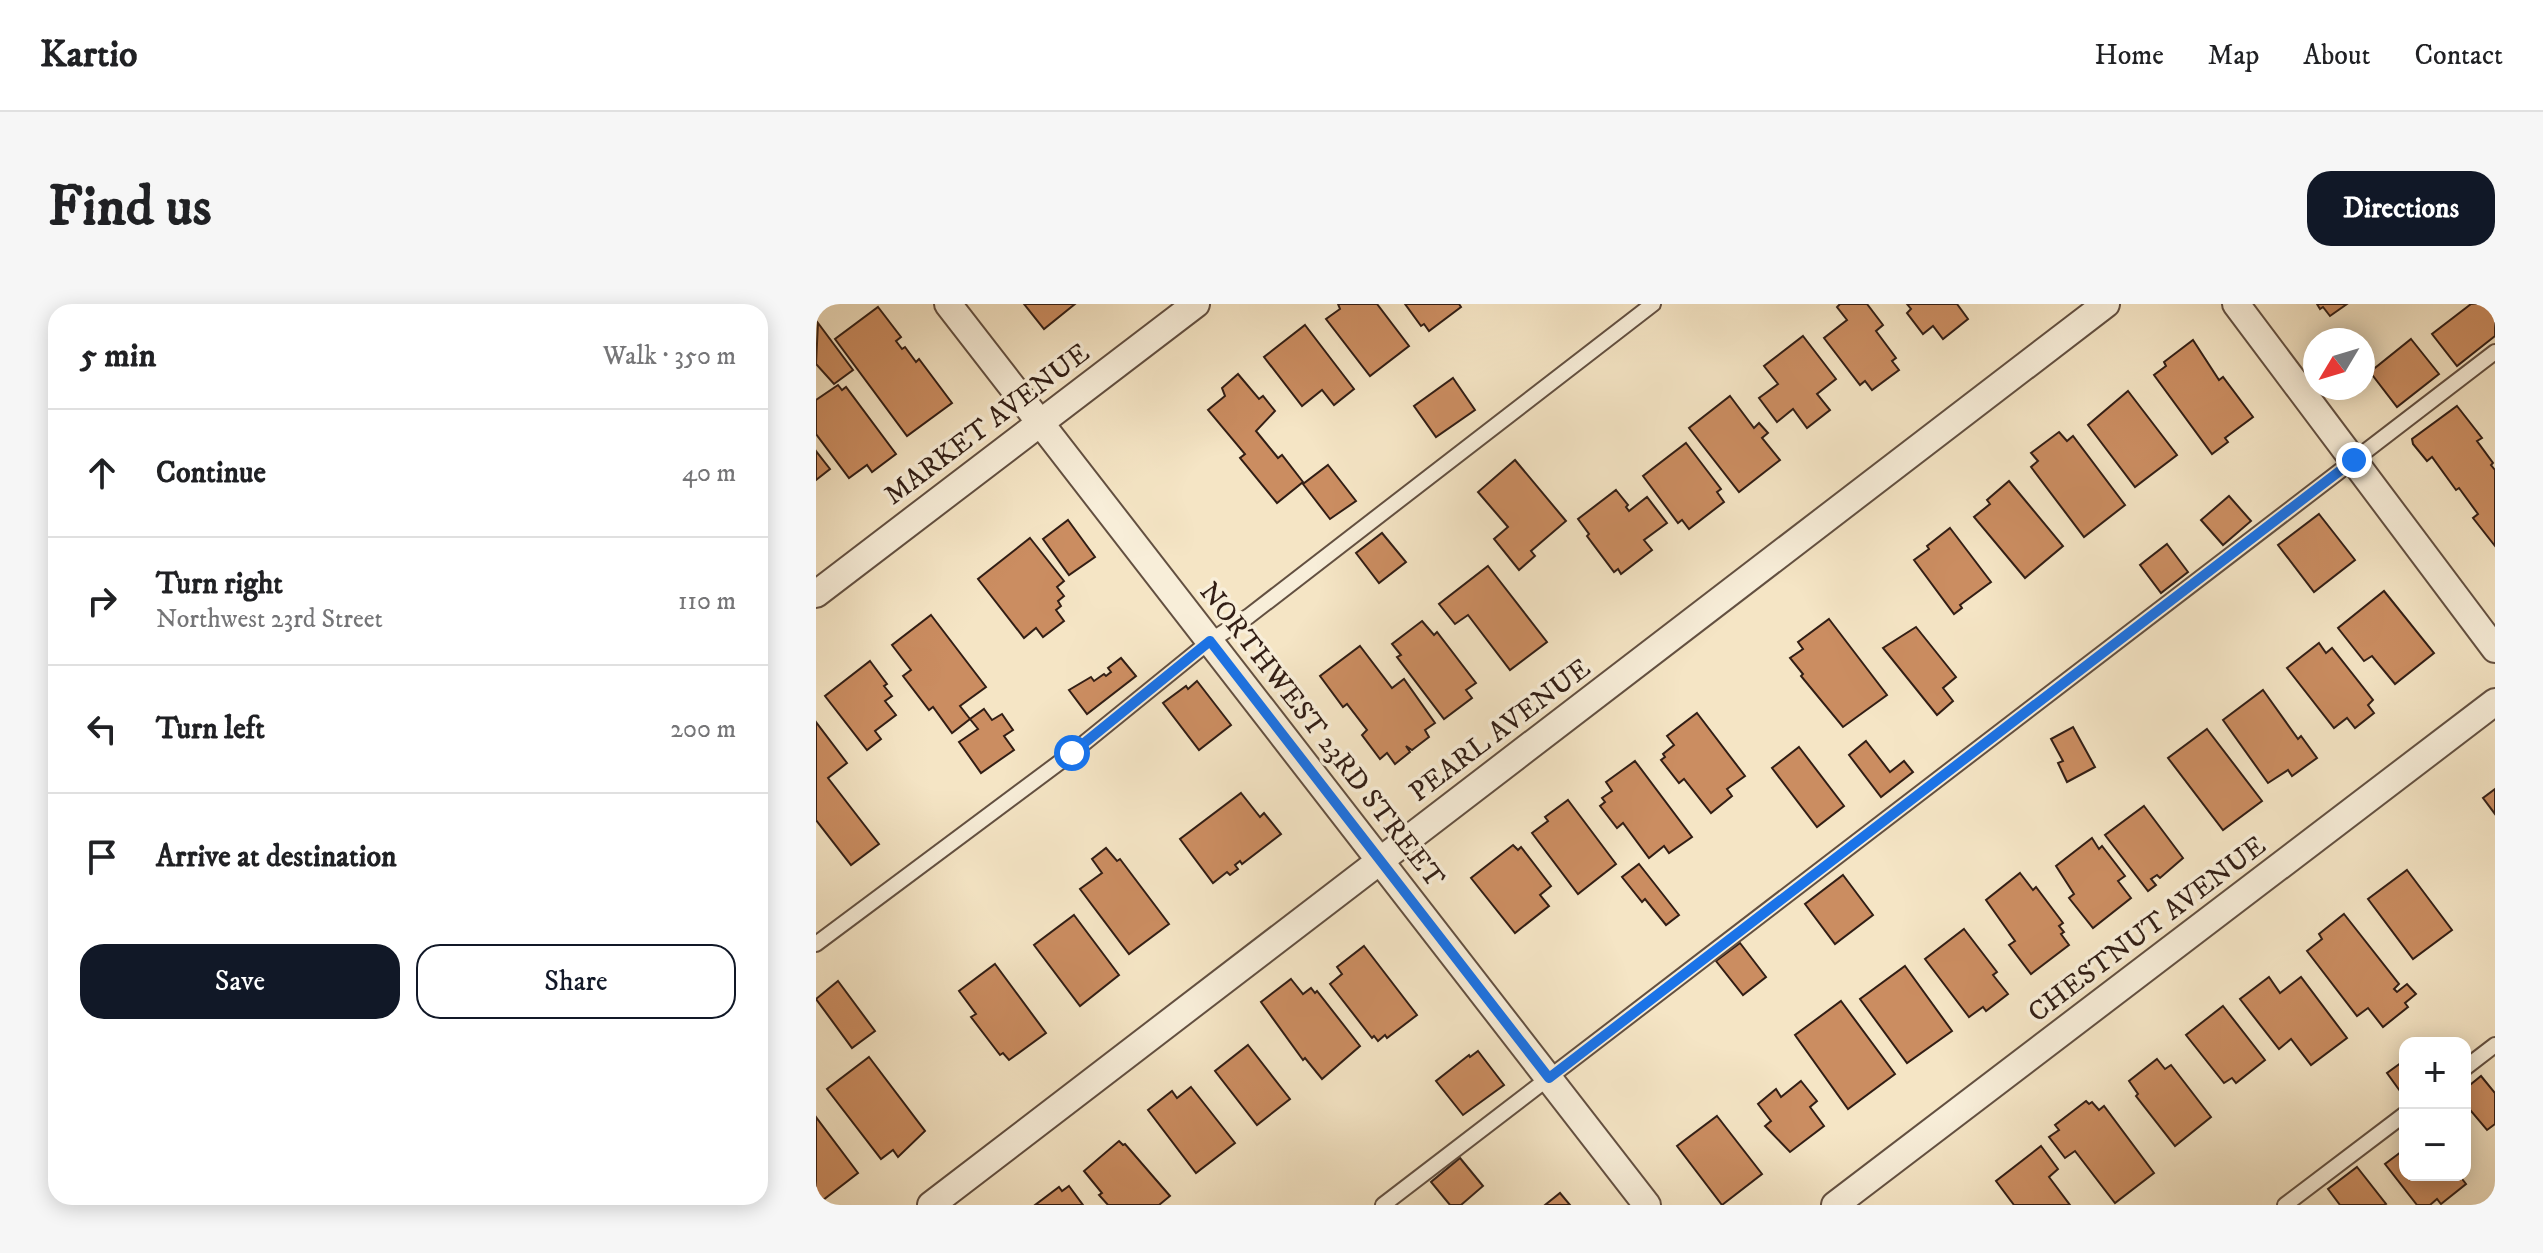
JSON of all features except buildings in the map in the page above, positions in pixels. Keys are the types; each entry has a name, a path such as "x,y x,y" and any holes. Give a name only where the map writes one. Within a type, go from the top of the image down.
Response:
{"street":[{"name":"NORTHWEST 23RD STREET","path":"948,304 1647,1205"},
{"name":"MARKET AVENUE","path":"816,594 1196,304"},
{"name":"PEARL AVENUE","path":"931,1205 2106,304"},
{"path":"2236,304 2495,649"},
{"name":"CHESTNUT AVENUE","path":"1835,1205 2495,702"}],"lane":[{"path":"816,944 1072,753 1210,641 1249,616 1653,304"},
{"path":"1383,1205 2495,352"},
{"path":"2471,1063 2495,1045"},
{"path":"2285,1205 2399,1119"}],"route":[{"path":"1072,753 1210,641 1549,1078 2354,460"}]}
